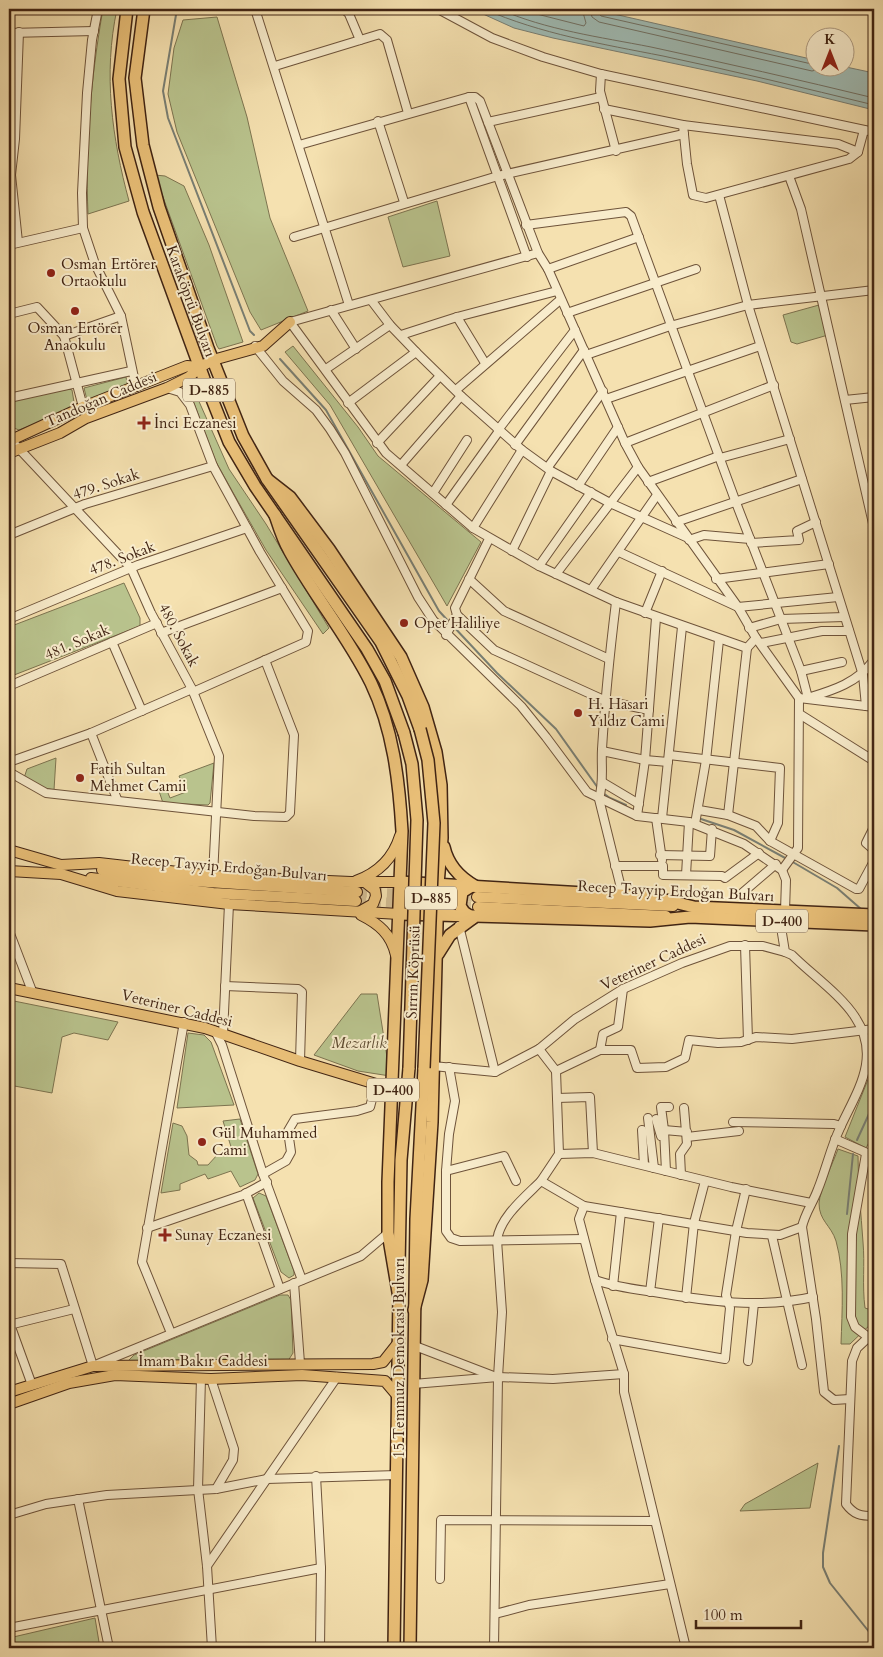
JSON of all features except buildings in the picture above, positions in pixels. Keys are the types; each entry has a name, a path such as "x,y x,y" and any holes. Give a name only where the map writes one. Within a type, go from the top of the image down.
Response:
{"highway":[{"name":"Karaköprü Bulvarı","path":"127,9 119,79 121,120 126,147 142,212 200,367 229,442 275,515 367,649 385,681 404,733"},
{"name":"Karaköprü Bulvarı","path":"144,9 135,78 143,145 159,207 213,360 243,436 267,479 380,642 408,696 420,729"},
{"path":"267,479 290,497 330,549 409,671 424,707 436,752 441,785 442,838 438,884 437,956"},
{"path":"275,515 288,549 350,645 371,684 383,713 400,786 402,830 400,882"},
{"name":"Sırrın Köprüsü","path":"420,729 428,760 434,823 429,1067"},
{"name":"Sırrın Köprüsü","path":"404,733 412,764 417,820 409,1068"},
{"path":"442,838 446,857 475,899"},
{"name":"D-400","path":"399,1298 388,1234 388,1182 400,882 438,884 475,899 650,921 692,912"},
{"name":"D-400","path":"475,899 652,897 692,912"},
{"path":"399,914 438,916 475,899"},
{"path":"437,956 442,946 459,926 475,899"},
{"name":"Recep Tayyip Erdoğan Bulvarı","path":"692,912 785,911 874,915"},
{"name":"Recep Tayyip Erdoğan Bulvarı","path":"692,912 780,921 874,925"},
{"name":"D-400","path":"429,1067 437,956"},
{"name":"15 Temmuz Demokrasi Bulvarı","path":"410,1648 416,1220 429,1067"},
{"name":"15 Temmuz Demokrasi Bulvarı","path":"394,1648 397,1475 396,1394 401,1160 409,1068"}],"main road":[{"name":"Tandoğan Caddesi","path":"14,451 60,434 86,418 189,378 200,367 213,360 255,346 263,346 290,322"},
{"name":"Tandoğan Caddesi","path":"9,440 83,407 187,366 200,367"},
{"path":"351,882 375,872 385,864 393,854 402,830"},
{"path":"11,853 117,891 230,904 399,914"},
{"path":"9,871 61,870 98,863 213,876 351,882 400,882"},
{"name":"Recep Tayyip Erdoğan Bulvarı","path":"9,866 61,870 213,893 357,897"},
{"path":"358,913 369,908 376,896 375,890 365,882"},
{"name":"Recep Tayyip Erdoğan Bulvarı","path":"475,899 692,912"},
{"path":"358,913 382,928 393,943 398,964"},
{"name":"Veteriner Caddesi","path":"9,988 184,1022 376,1084 393,1085"},
{"path":"9,1392 93,1366 300,1363 373,1364 383,1362 398,1344"},
{"name":"İmam Bakır Caddesi","path":"9,1404 69,1383 115,1375 206,1379 302,1375 337,1377 385,1381 396,1394"}],"street":[{"path":"98,9 87,103 82,193 83,228 95,264 121,316 131,371 136,387"},
{"path":"255,9 275,66 349,305"},
{"path":"344,9 349,14 360,40"},
{"path":"438,9 492,38 543,57 601,74 874,132"},
{"path":"9,32 94,31"},
{"path":"18,242 10,175 15,139 19,32"},
{"path":"275,66 380,34 388,40 408,113"},
{"path":"601,74 601,96 616,151"},
{"path":"488,122 601,96"},
{"path":"299,145 378,121 469,97 475,97 480,101 538,254 548,269 560,300 576,330 625,443 648,482 738,607 749,628 799,698 801,715 798,848 794,856 782,866 741,894"},
{"path":"469,97 527,257"},
{"path":"604,109 683,124 838,144 858,152"},
{"path":"378,121 404,202"},
{"path":"683,124 693,195 706,198 849,159 858,152 864,130"},
{"path":"294,237 404,202 498,176 616,151 684,134"},
{"path":"789,176 802,209 874,528"},
{"path":"719,195 760,346 774,385 863,675 869,705"},
{"path":"526,225 626,212 631,216 657,282 670,326 704,412 735,500 801,671 808,698"},
{"path":"9,244 83,228"},
{"path":"548,269 639,237"},
{"path":"538,254 290,322 326,369 377,443 473,528 489,539 539,566 616,602 656,618 747,648"},
{"path":"567,313 696,269"},
{"path":"515,445 585,352 748,305 874,290"},
{"path":"401,335 457,317 557,291"},
{"path":"371,300 390,326 440,376 515,445 550,469 610,503 688,539 704,535 751,541 799,540 796,531 816,522"},
{"path":"401,465 458,393 485,363 560,300"},
{"path":"9,314 37,307 64,336 83,407"},
{"path":"331,310 356,348"},
{"path":"64,336 121,316"},
{"path":"457,317 485,363"},
{"path":"326,369 390,326"},
{"path":"446,504 499,430 576,330"},
{"path":"255,346 283,381 316,410 330,429 350,461 418,597 446,635 521,706 587,792 601,791 638,804"},
{"path":"606,399 760,346"},
{"path":"348,403 416,352"},
{"path":"9,398 131,371"},
{"path":"377,443 440,376"},
{"path":"625,443 774,385"},
{"path":"9,762 91,733 306,642 308,630 247,528 213,466 190,405 180,392 167,388"},
{"path":"512,551 550,469 603,391"},
{"path":"845,400 874,397"},
{"path":"578,486 618,427"},
{"path":"648,482 719,457 790,439"},
{"name":"480. Sokak","path":"9,440 14,451 74,508 131,568 162,633 193,690 219,756 213,876"},
{"path":"433,493 467,440"},
{"path":"473,528 522,450"},
{"name":"479. Sokak","path":"9,535 74,508 213,466"},
{"path":"556,574 638,467"},
{"path":"676,522 735,500 802,479"},
{"path":"539,566 591,492"},
{"path":"591,590 657,495"},
{"name":"478. Sokak","path":"9,619 131,568 247,528"},
{"path":"489,539 455,608 457,615 494,650 606,701 649,710"},
{"path":"619,552 738,607 838,597"},
{"path":"716,579 762,571 829,564"},
{"path":"644,613 662,571"},
{"path":"469,578 504,611 609,659"},
{"path":"162,633 282,588"},
{"path":"616,602 609,659 601,791 623,896"},
{"path":"446,635 457,615"},
{"path":"749,628 781,618 844,617"},
{"path":"637,816 645,760 656,618"},
{"name":"481. Sokak","path":"9,686 157,623"},
{"path":"682,627 669,758 659,818 660,856 663,875 722,876 725,878 759,853"},
{"path":"728,815 747,648 758,640 787,638 822,631 849,631"},
{"path":"686,875 686,856 692,823 699,810 719,640"},
{"path":"112,642 142,711"},
{"path":"9,772 46,793 217,812 286,817 290,813 294,735 265,660"},
{"path":"808,698 828,692 863,675 874,660"},
{"path":"801,671 842,662"},
{"path":"799,698 869,705"},
{"path":"869,705 874,699"},
{"path":"801,715 874,761"},
{"path":"91,733 117,800"},
{"path":"602,751 645,760 669,758 706,760 780,768 778,823 770,841"},
{"path":"601,791 637,816 692,823 712,829 782,866 786,880 785,911"},
{"path":"699,810 728,815 756,826 770,841 856,889 859,889 874,861"},
{"path":"874,827 866,843 874,850"},
{"path":"660,856 710,856 712,829"},
{"path":"9,844 11,853"},
{"path":"616,866 663,866"},
{"path":"230,904 225,986 219,1032 263,1174 302,1280"},
{"path":"780,921 785,952 792,955 854,1015 862,1030 866,1054 864,1078 858,1095 835,1139 811,1203 804,1214 802,1227 813,1297 824,1392 834,1400 850,1399"},
{"path":"429,1067 496,1072 459,926"},
{"path":"9,931 32,991"},
{"path":"745,945 748,1040"},
{"name":"Veteriner Caddesi","path":"496,1072 538,1049 575,1019 623,989 722,947 764,946 785,952"},
{"path":"225,986 298,989 302,992 300,1061"},
{"path":"600,1050 603,1034 618,1027 623,989"},
{"path":"171,1333 142,1262 184,1022"},
{"path":"556,1071 600,1050 631,1050 637,1068 666,1067 685,1058 689,1040 718,1043 756,1038 792,1039 874,1029"},
{"path":"494,1648 498,1377 502,1312 496,1240 498,1232 517,1204 541,1181 559,1154 556,1071 538,1049"},
{"path":"449,1067 455,1101 449,1134 446,1171 446,1232 451,1238 460,1241 584,1239"},
{"path":"263,1174 286,1161 290,1152 288,1131 294,1119 357,1111 370,1106 376,1084"},
{"path":"557,1098 590,1097 593,1153"},
{"path":"666,1171 661,1107 669,1107"},
{"path":"681,1175 680,1154 687,1144 684,1108"},
{"path":"654,1168 652,1118 666,1158"},
{"path":"733,1122 834,1124 841,1126"},
{"path":"642,1130 644,1165"},
{"path":"664,1130 687,1134 740,1131"},
{"path":"835,1139 872,1153 852,1234 851,1316 855,1327 871,1335 858,1348 852,1362 846,1504 860,1516 874,1516"},
{"path":"559,1154 593,1153 705,1181 811,1203"},
{"path":"446,1171 504,1156 516,1181"},
{"path":"541,1181 584,1206 772,1236 787,1234 802,1227"},
{"path":"686,1298 694,1223 705,1181"},
{"path":"147,1228 246,1193 266,1182"},
{"path":"612,1339 725,1358 730,1314 726,1295 736,1231 746,1189"},
{"path":"246,1193 280,1289"},
{"path":"584,1206 579,1219 594,1280 624,1374 624,1392 686,1648"},
{"path":"613,1286 621,1212"},
{"path":"650,1292 659,1218"},
{"path":"9,1263 61,1264 93,1366 361,1256 388,1234"},
{"path":"772,1236 789,1302 802,1365"},
{"path":"594,1280 613,1286 686,1298 728,1302 789,1302 813,1297"},
{"path":"294,1283 300,1363"},
{"path":"748,1361 754,1303"},
{"path":"32,1385 10,1326 74,1309"},
{"path":"414,1346 498,1377"},
{"path":"413,1384 498,1377 553,1379 624,1374"},
{"path":"207,1566 337,1377"},
{"path":"206,1379 234,1449 232,1460 216,1489"},
{"path":"206,1379 198,1489 207,1566 212,1648"},
{"path":"9,1515 46,1504 107,1495 216,1489 267,1479 397,1475"},
{"path":"316,1476 321,1568 320,1648"},
{"path":"78,1499 109,1648"},
{"path":"440,1579 441,1520 654,1521"},
{"path":"9,1628 321,1568"},
{"path":"495,1614 529,1605 670,1584"}],"green space":[{"path":"103,9 117,9 111,58 111,106 118,154 129,201 88,214 87,162 90,111"},
{"path":"217,17 247,117 270,218 308,311 261,330 250,312 177,132 168,94 174,48 183,20"},
{"path":"155,175 165,176 184,186 209,245 243,342 219,349 217,346"},
{"path":"437,201 450,256 403,267 388,217"},
{"path":"819,305 828,335 797,344 791,342 783,315"},
{"path":"293,346 358,427 378,456 481,542 447,606 330,405 285,352"},
{"path":"126,377 128,388 88,404 84,388"},
{"path":"69,389 72,390 75,408 19,430 9,426 9,401"},
{"path":"197,397 229,469 266,524 329,628 323,634 266,550 216,462 192,398"},
{"path":"124,583 140,618 140,626 9,677 9,627"},
{"path":"56,758 54,790 26,784 24,778 27,769"},
{"path":"214,763 210,803 208,805 163,803 159,791 166,788 170,798 186,792 179,776"},
{"path":"870,943 874,944 874,1033 869,1007"},
{"name":"Mezarlık","path":"361,994 377,994 390,1076 358,1071 314,1055"},
{"path":"9,1000 118,1022 108,1040 74,1033 62,1037 52,1093 9,1085"},
{"path":"188,1033 204,1035 211,1042 234,1105 177,1108"},
{"path":"874,1033 874,1133 866,1148 845,1137 873,1067"},
{"path":"240,1119 258,1174 255,1180 240,1187 231,1171 208,1179 205,1174 180,1184 180,1190 161,1193 173,1123 182,1126 187,1136 189,1155 197,1161 198,1165 208,1165 218,1154 231,1156 232,1150 223,1121"},
{"path":"838,1149 858,1156 864,1250 865,1308 874,1311 874,1321 850,1344 841,1344 842,1292 839,1253 834,1236 821,1214 819,1203 824,1183"},
{"path":"259,1193 266,1196 294,1271 294,1275 289,1278 281,1272 253,1198"},
{"path":"280,1295 288,1295 291,1300 293,1353 286,1364 128,1361 134,1355"},
{"path":"818,1463 810,1508 740,1511 745,1504"},
{"path":"95,1618 100,1648 9,1648 9,1638"}],"water":[{"path":"472,9 592,9 806,58 806,78 856,78 856,69 874,73 874,110 757,81 514,28"}],"waterway":[{"path":"177,9 163,91 168,118 250,331 254,335"},
{"path":"280,359 326,410 439,611 450,623"},
{"path":"453,626 497,673 556,729 598,788"},
{"path":"603,793 626,805"},
{"path":"701,819 734,830 787,859"},
{"path":"791,861 837,888 861,909"},
{"path":"857,1140 874,1103"},
{"path":"847,1214 853,1154"},
{"path":"839,1446 823,1553 823,1567 830,1583 874,1638"}],"tunnel":[{"path":"357,892 477,897"},
{"path":"356,901 478,907"}],"place":[{"name":"Osman Ertörer Ortaokulu","path":"51,273"},
{"name":"Osman Ertörer Anaokulu","path":"75,311"},
{"name":"İnci Eczanesi","path":"144,423"},
{"name":"Opet Haliliye","path":"404,623"},
{"name":"H. Hasari Yıldız Cami","path":"578,713"},
{"name":"Fatih Sultan Mehmet Camii","path":"80,778"},
{"name":"Gül Muhammed Cami","path":"202,1142"},
{"name":"Sunay Eczanesi","path":"165,1235"}]}
